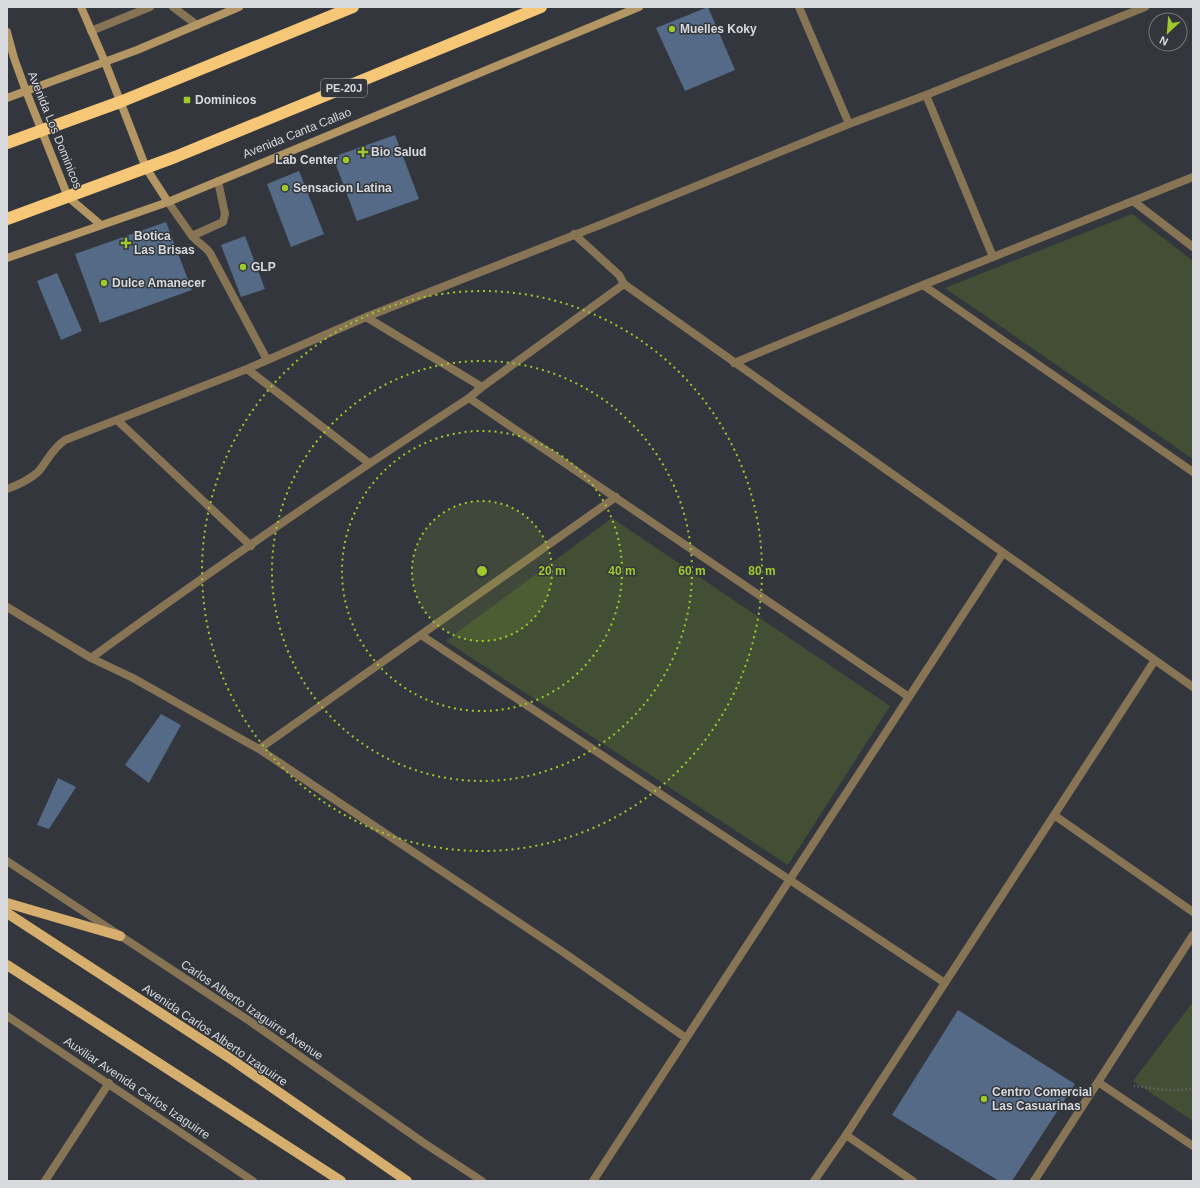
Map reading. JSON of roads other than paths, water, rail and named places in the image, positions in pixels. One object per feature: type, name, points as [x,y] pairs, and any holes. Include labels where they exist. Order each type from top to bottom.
[{"type":"highway","points":[[7,143],[120,102],[353,7]]},
{"type":"highway","name":"Avenida Canta Callao","points":[[7,219],[146,168],[541,7]]},
{"type":"main road","points":[[81,7],[146,168],[168,202]]},
{"type":"main road","points":[[7,98],[104,62],[239,7]]},
{"type":"main road","name":"Avenida Canta Callao","points":[[7,258],[168,202],[639,7]]},
{"type":"main road","name":"Avenida Los Dominicos","points":[[7,32],[14,58],[26,91],[68,197],[101,225]]},
{"type":"main road","points":[[7,903],[120,936]]},
{"type":"main road","name":"Avenida Carlos Alberto Izaguirre","points":[[7,913],[228,1057],[406,1181]]},
{"type":"main road","points":[[7,965],[341,1181]]},
{"type":"main road","points":[[7,973],[24,976]]},
{"type":"street","points":[[91,31],[150,7]]},
{"type":"street","points":[[173,7],[197,25]]},
{"type":"street","points":[[798,7],[849,124]]},
{"type":"street","points":[[7,489],[25,481],[37,472],[56,447],[65,440],[247,369],[366,316],[1146,7]]},
{"type":"street","points":[[926,95],[993,257]]},
{"type":"street","points":[[734,363],[1193,176]]},
{"type":"street","points":[[192,236],[223,222],[225,214],[218,181]]},
{"type":"street","points":[[1133,201],[1193,247]]},
{"type":"street","points":[[168,202],[196,241],[207,248],[267,360]]},
{"type":"street","points":[[574,234],[619,275],[624,284],[1193,688]]},
{"type":"street","points":[[91,658],[369,463],[469,398],[624,284]]},
{"type":"street","points":[[923,285],[1193,472]]},
{"type":"street","points":[[366,316],[482,387]]},
{"type":"street","points":[[247,369],[369,463]]},
{"type":"street","points":[[469,398],[909,697]]},
{"type":"street","points":[[117,420],[251,546]]},
{"type":"street","points":[[260,749],[616,497]]},
{"type":"street","points":[[593,1181],[1003,553]]},
{"type":"street","points":[[7,607],[91,658],[133,678],[260,749],[563,952],[686,1038]]},
{"type":"street","points":[[421,635],[945,982]]},
{"type":"street","points":[[814,1181],[846,1135],[1155,660]]},
{"type":"street","points":[[1054,815],[1193,912]]},
{"type":"street","name":"Carlos Alberto Izaguirre Avenue","points":[[7,861],[251,1022],[424,1143],[482,1181]]},
{"type":"street","points":[[1034,1181],[1193,935]]},
{"type":"street","name":"Auxiliar Avenida Carlos Izaguirre","points":[[7,1016],[253,1181]]},
{"type":"street","points":[[1098,1082],[1193,1146]]},
{"type":"street","points":[[45,1181],[109,1083]]},
{"type":"street","points":[[846,1135],[913,1181]]},
{"type":"place","name":"Muelles Koky","points":[[672,29]]},
{"type":"place","name":"Dominicos","points":[[187,100]]},
{"type":"place","name":"Bio Salud","points":[[363,152]]},
{"type":"place","name":"Lab Center","points":[[346,160]]},
{"type":"place","name":"Sensacion Latina","points":[[285,188]]},
{"type":"place","name":"Botica Las Brisas","points":[[126,243]]},
{"type":"place","name":"GLP","points":[[243,267]]},
{"type":"place","name":"Dulce Amanecer","points":[[104,283]]},
{"type":"place","name":"Centro Comercial Las Casuarinas","points":[[984,1099]]}]
